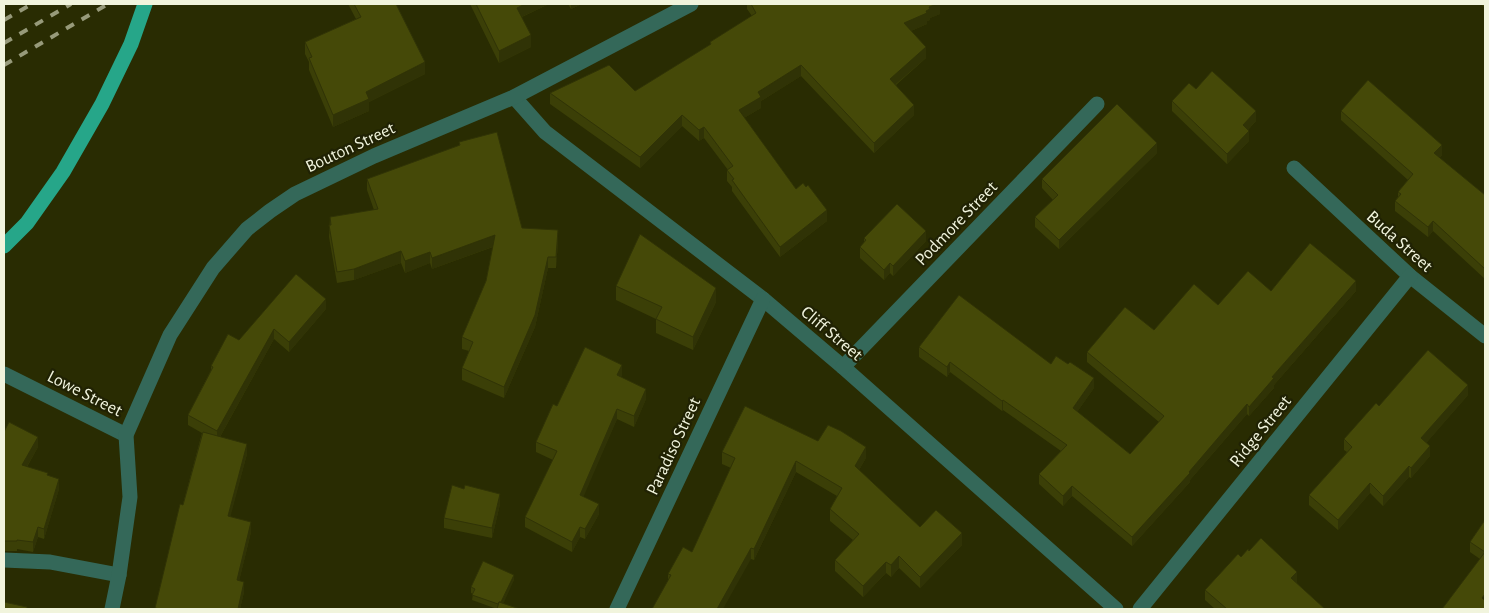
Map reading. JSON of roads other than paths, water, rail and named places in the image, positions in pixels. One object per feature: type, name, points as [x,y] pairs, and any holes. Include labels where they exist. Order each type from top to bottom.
[{"type":"main road","points":[[4,246],[27,224],[64,172],[102,104],[131,44],[145,4]]},
{"type":"street","name":"Bouton Street","points":[[126,435],[170,335],[212,268],[248,229],[270,211],[295,194],[328,177],[514,98],[691,4]]},
{"type":"street","name":"Cliff Street","points":[[514,98],[545,132],[763,300],[843,367],[1116,609]]},
{"type":"street","name":"Podmore Street","points":[[843,367],[1097,104]]},
{"type":"street","name":"Buda Street","points":[[1294,168],[1410,276],[1485,336]]},
{"type":"street","name":"Ridge Street","points":[[1140,609],[1410,276]]},
{"type":"street","name":"Paradiso Street","points":[[616,609],[763,300]]},
{"type":"street","name":"Lowe Street","points":[[4,374],[126,435],[130,497],[119,575],[112,609]]},
{"type":"street","points":[[4,560],[50,562],[119,575]]},
{"type":"railway","points":[[4,20],[32,4]]},
{"type":"railway","points":[[4,43],[71,4]]},
{"type":"railway","points":[[4,65],[108,4]]}]
